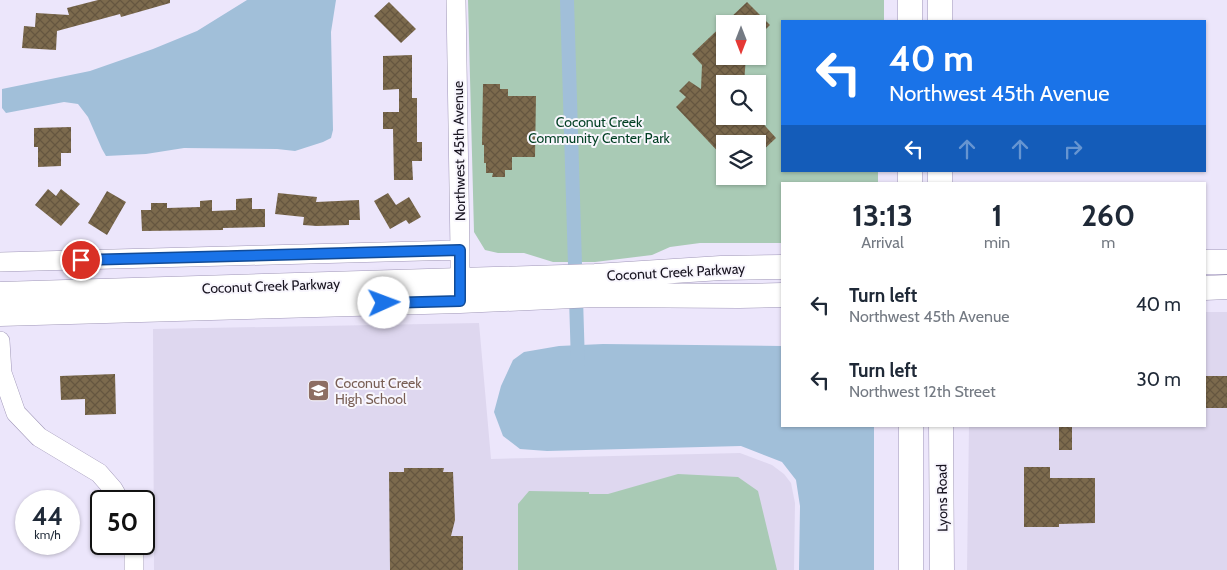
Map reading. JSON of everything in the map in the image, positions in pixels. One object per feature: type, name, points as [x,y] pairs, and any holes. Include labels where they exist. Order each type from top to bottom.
[{"type":"main road","points":[[910,0],[910,20]]},
{"type":"main road","points":[[940,0],[940,20]]},
{"type":"main road","points":[[1206,262],[1227,262]]},
{"type":"main road","name":"Coconut Creek Parkway","points":[[595,286],[721,268],[781,267]]},
{"type":"main road","name":"Coconut Creek Parkway","points":[[0,314],[548,287],[595,286],[730,296],[781,295]]},
{"type":"main road","points":[[1206,288],[1227,287]]},
{"type":"main road","name":"Coconut Creek Parkway","points":[[0,294],[460,290]]},
{"type":"main road","points":[[911,427],[911,570]]},
{"type":"main road","name":"Lyons Road","points":[[941,427],[942,570]]},
{"type":"street","name":"Northwest 45th Avenue","points":[[456,0],[460,290]]},
{"type":"street","points":[[0,262],[460,250]]},
{"type":"street","points":[[0,341],[2,373],[16,413],[40,436],[99,473],[114,490]]},
{"type":"street","points":[[134,555],[134,570]]},
{"type":"shaded area","points":[[1206,312],[1227,312],[1227,570],[967,570],[969,427],[1206,427]]},
{"type":"shaded area","name":"Coconut Creek High School","points":[[479,323],[491,459],[740,453],[772,465],[784,474],[791,483],[795,503],[794,570],[154,570],[153,329]]},
{"type":"green space","name":"Coconut Creek Community Center Park","points":[[468,0],[884,0],[884,20],[781,20],[781,172],[878,172],[878,182],[781,182],[781,243],[700,243],[670,247],[652,255],[595,262],[553,262],[524,253],[498,253],[485,250],[474,232]]},
{"type":"green space","points":[[678,474],[738,477],[758,491],[777,570],[518,570],[518,504],[529,491],[608,494]]},
{"type":"water","points":[[247,0],[336,0],[331,32],[333,130],[331,138],[295,151],[277,149],[184,148],[146,154],[106,156],[88,117],[78,104],[64,102],[6,113],[2,108],[2,89],[90,71],[153,49],[197,31]]},
{"type":"water","points":[[603,344],[781,346],[781,427],[874,427],[874,570],[799,570],[800,506],[796,480],[782,462],[741,446],[547,451],[520,449],[503,436],[494,412],[501,386],[513,360],[524,352],[559,346]]},
{"type":"building","points":[[98,0],[170,0],[170,3],[121,17],[120,14],[57,31],[56,50],[22,48],[24,26],[35,27],[36,13],[69,15],[67,8]]},
{"type":"building","points":[[389,2],[416,29],[401,43],[374,16]]},
{"type":"building","points":[[747,2],[760,15],[733,15]]},
{"type":"building","points":[[766,21],[770,25],[766,29]]},
{"type":"building","points":[[716,31],[716,65],[745,65],[745,75],[716,75],[716,125],[764,125],[776,138],[766,147],[766,135],[716,135],[716,149],[676,107],[686,97],[679,91],[689,81],[701,89],[702,65],[692,54]]},
{"type":"building","points":[[412,55],[412,98],[417,98],[417,142],[422,142],[422,161],[412,161],[413,180],[394,180],[393,129],[383,129],[383,112],[399,112],[399,89],[383,90],[383,56]]},
{"type":"building","points":[[483,84],[500,84],[500,89],[508,89],[508,96],[536,96],[535,157],[512,157],[512,170],[505,170],[505,177],[492,177],[493,173],[486,173],[484,145],[482,145]]},
{"type":"building","points":[[71,127],[71,153],[61,153],[61,166],[38,167],[38,147],[34,147],[34,128]]},
{"type":"building","points":[[48,189],[56,196],[61,189],[80,204],[61,226],[35,205]]},
{"type":"building","points":[[107,191],[126,202],[107,235],[88,223]]},
{"type":"building","points":[[278,193],[317,197],[316,202],[359,200],[360,220],[349,220],[349,225],[303,225],[304,217],[275,214]]},
{"type":"building","points":[[388,193],[396,205],[409,197],[421,217],[409,224],[406,220],[390,229],[374,201]]},
{"type":"building","points":[[252,198],[252,209],[265,209],[265,227],[223,228],[223,230],[142,231],[141,210],[151,210],[151,203],[167,203],[167,208],[200,207],[200,201],[212,200],[212,211],[236,210],[236,199]]},
{"type":"building","points":[[115,374],[116,414],[85,415],[85,399],[61,400],[60,376]]},
{"type":"building","points":[[1206,376],[1227,376],[1227,408],[1206,408]]},
{"type":"building","points":[[1059,427],[1072,427],[1072,450],[1059,450]]},
{"type":"building","points":[[1024,467],[1050,467],[1050,478],[1095,478],[1095,523],[1059,524],[1059,527],[1024,527]]},
{"type":"building","points":[[404,468],[444,468],[443,472],[453,472],[455,520],[451,536],[463,536],[463,570],[390,570],[389,472],[404,472]]},
{"type":"waterway","points":[[567,0],[578,364]]},
{"type":"place","name":"Coconut Creek High School","points":[[319,391]]},
{"type":"route","points":[[81,260],[460,250],[460,301],[384,303]]}]
